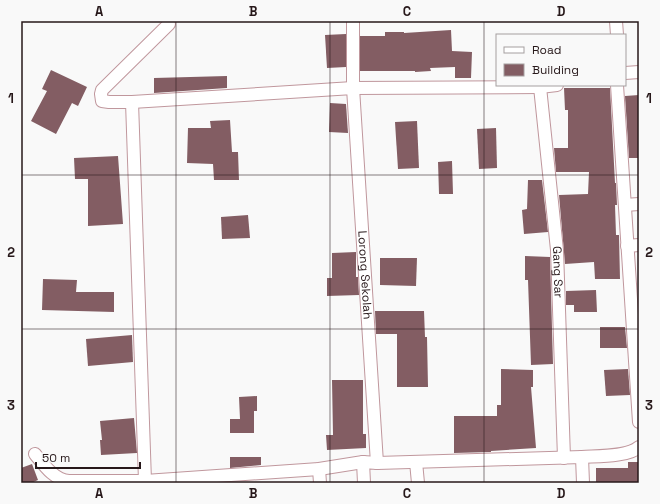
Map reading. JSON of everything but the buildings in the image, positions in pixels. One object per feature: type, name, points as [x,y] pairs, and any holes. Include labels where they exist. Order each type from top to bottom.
[{"type":"street","name":"Lorong Sekolah","points":[[353,21],[353,88],[377,463]]},
{"type":"street","points":[[616,21],[617,34]]},
{"type":"street","points":[[169,24],[102,90],[100,98],[104,102],[132,102],[353,88],[548,86]]},
{"type":"street","points":[[626,73],[639,72]]},
{"type":"street","points":[[617,86],[624,205],[633,245],[639,422]]},
{"type":"street","name":"Gang Sar","points":[[540,87],[557,250],[564,458]]},
{"type":"street","points":[[132,102],[145,481]]},
{"type":"street","points":[[624,205],[639,204]]},
{"type":"street","points":[[35,454],[52,474],[62,481],[145,481],[242,479],[363,462],[377,463],[582,457],[622,454],[633,451],[639,447]]},
{"type":"street","points":[[582,457],[583,483]]},
{"type":"street","points":[[363,462],[364,483]]},
{"type":"street","points":[[416,462],[418,483]]},
{"type":"street","points":[[319,469],[320,483]]}]
